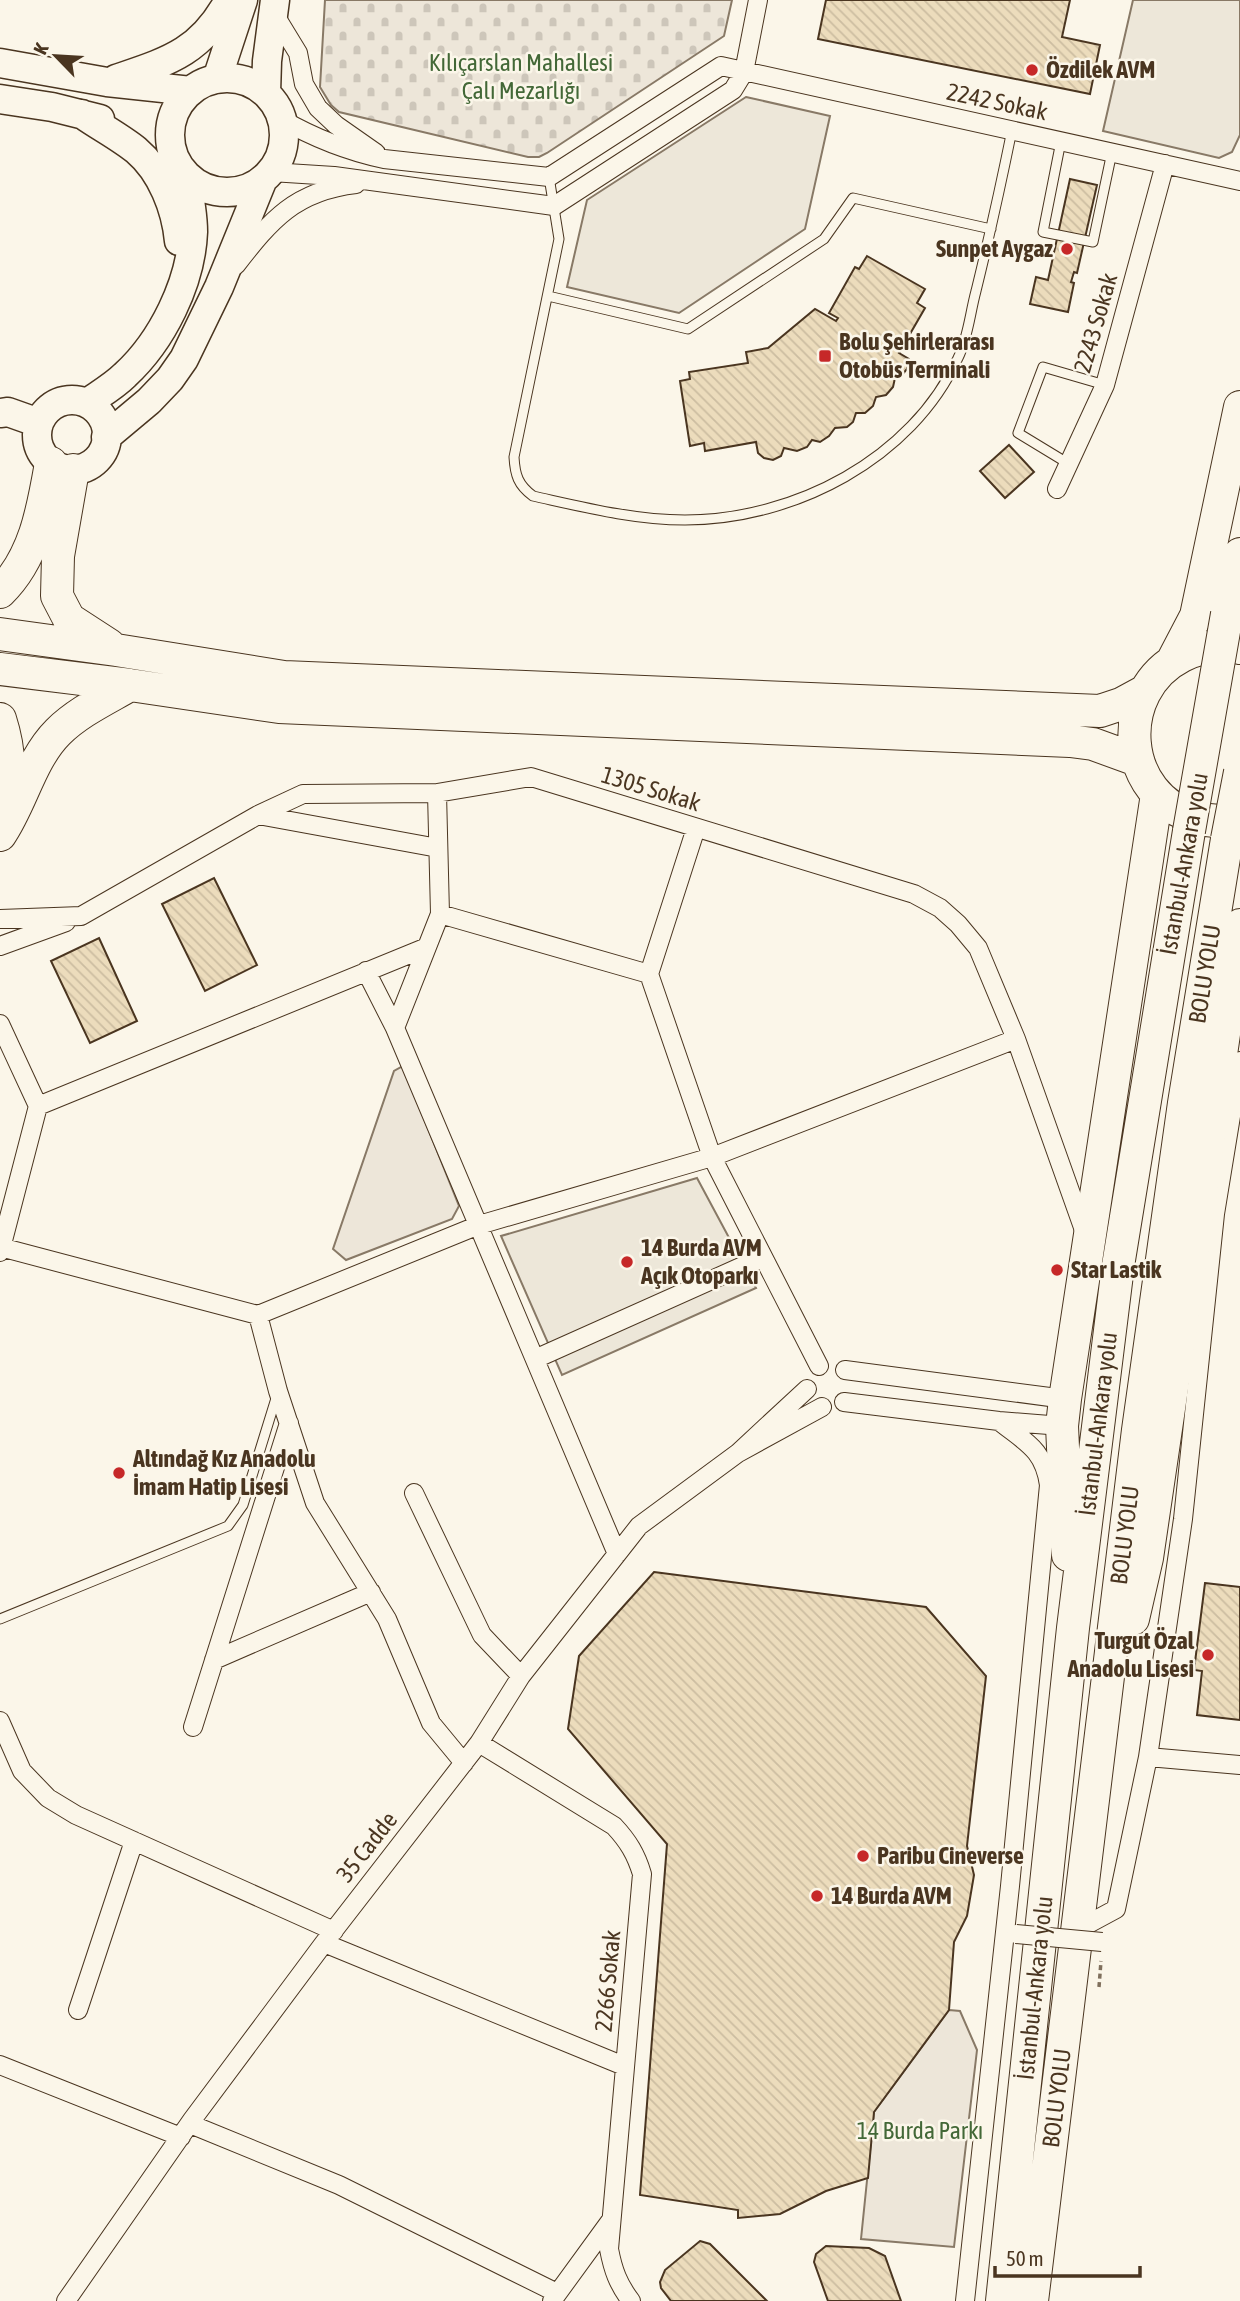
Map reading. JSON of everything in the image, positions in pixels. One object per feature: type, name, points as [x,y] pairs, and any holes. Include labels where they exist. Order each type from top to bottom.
[{"type":"highway","points":[[1173,660],[1196,617],[1240,407]]},
{"type":"highway","points":[[0,592],[32,545],[43,506],[62,467]]},
{"type":"highway","points":[[62,467],[57,596],[69,619],[116,650]]},
{"type":"highway","name":"İstanbul-Ankara yolu","points":[[1002,2301],[1073,1628],[1118,1266],[1189,831],[1240,554]]},
{"type":"highway","points":[[0,634],[284,677],[1100,711],[1121,704],[1145,691]]},
{"type":"highway","points":[[1234,829],[1220,822],[1196,818],[1175,809],[1157,794],[1137,761],[1133,729],[1145,691],[1157,674],[1173,660],[1193,650],[1214,646],[1240,648]]},
{"type":"highway","points":[[0,669],[279,707],[1070,741],[1093,744],[1137,761]]},
{"type":"highway","points":[[0,835],[11,819],[39,759],[58,732],[92,707],[130,685]]},
{"type":"highway","points":[[0,719],[8,758],[7,777],[0,800]]},
{"type":"highway","name":"BOLU YOLU","points":[[1032,2301],[1089,1936],[1097,1774],[1138,1430],[1184,1103],[1234,829],[1240,772]]},
{"type":"highway","points":[[1073,1628],[1065,1517],[1064,1412],[1157,794]]},
{"type":"highway","points":[[1097,1774],[1147,1558],[1240,925]]},
{"type":"main road","points":[[107,82],[160,63],[190,48],[204,37],[229,0]]},
{"type":"main road","points":[[217,79],[243,0]]},
{"type":"main road","points":[[266,93],[274,6]]},
{"type":"main road","points":[[0,63],[107,82],[191,91]]},
{"type":"main road","points":[[87,403],[120,380],[142,357],[172,309],[185,275],[193,219],[179,163],[169,136],[172,117],[181,100],[195,87],[217,79],[232,78],[250,83],[266,93],[278,109],[283,127],[282,146],[193,342],[170,379],[149,401],[106,437]]},
{"type":"main road","points":[[0,99],[52,107],[110,121],[179,163],[195,183],[211,190],[230,192],[247,188],[267,175]]},
{"type":"main road","points":[[82,114],[136,150],[154,172],[177,218],[185,275]]},
{"type":"main road","points":[[75,400],[87,403],[103,419],[106,437],[102,453],[84,468],[62,467],[43,455],[38,445],[39,423],[53,405],[75,400]]},
{"type":"main road","points":[[0,412],[8,412],[39,423]]},
{"type":"street","points":[[267,175],[334,176],[554,206],[733,90],[744,72],[758,0]]},
{"type":"street","points":[[274,6],[298,53],[304,84],[318,108],[336,125],[384,159]]},
{"type":"street","name":"2242 Sokak","points":[[549,177],[722,66],[1240,181]]},
{"type":"street","points":[[281,120],[327,143],[384,159],[549,177]]},
{"type":"street","name":"2243 Sokak","points":[[1057,489],[1105,385],[1165,164]]},
{"type":"street","points":[[219,287],[263,231],[291,205],[311,194],[337,186],[378,182]]},
{"type":"street","name":"1305 Sokak","points":[[0,919],[81,916],[258,815],[303,794],[438,793],[530,777],[914,894],[940,908],[978,947],[1016,1039],[1088,1243]]},
{"type":"street","points":[[396,1028],[440,914],[438,793]]},
{"type":"street","points":[[258,815],[438,848]]},
{"type":"street","points":[[696,828],[649,974],[712,1157],[819,1366]]},
{"type":"street","points":[[440,914],[649,974]]},
{"type":"street","points":[[0,946],[81,916]]},
{"type":"street","points":[[38,1106],[427,947]]},
{"type":"street","points":[[366,971],[396,1028],[617,1553]]},
{"type":"street","points":[[0,1024],[38,1106],[0,1249],[258,1315],[479,1225],[712,1157],[1016,1039]]},
{"type":"street","points":[[1016,1934],[1089,1936],[1116,1909],[1149,1757],[1183,1519],[1215,1213],[1240,1061]]},
{"type":"street","points":[[535,1359],[763,1256]]},
{"type":"street","points":[[258,1315],[278,1391],[315,1503],[387,1619],[431,1723],[464,1763]]},
{"type":"street","points":[[845,1370],[851,1383],[849,1396],[844,1402],[834,1408],[822,1407],[812,1401],[807,1389],[809,1376],[819,1366],[832,1364],[845,1370],[1064,1412]]},
{"type":"street","points":[[738,1453],[807,1389]]},
{"type":"street","points":[[844,1402],[999,1421],[1064,1412]]},
{"type":"street","points":[[738,1453],[822,1407]]},
{"type":"street","points":[[965,2301],[1009,1900],[1049,1485],[1046,1466],[1036,1451],[999,1421]]},
{"type":"street","points":[[193,1727],[289,1423]]},
{"type":"street","name":"35 Cadde","points":[[65,2301],[185,2130],[479,1743],[521,1676],[617,1553],[639,1526],[738,1453]]},
{"type":"street","points":[[414,1493],[482,1635],[521,1676]]},
{"type":"street","points":[[214,1660],[370,1592]]},
{"type":"street","points":[[0,1721],[22,1771],[48,1798],[76,1815],[329,1937],[624,2066]]},
{"type":"street","name":"2266 Sokak","points":[[479,1743],[601,1816],[627,1840],[637,1857],[642,1874],[610,2249],[612,2268],[619,2286],[631,2301]]},
{"type":"street","points":[[1149,1757],[1240,1765]]},
{"type":"street","points":[[78,2010],[134,1841]]},
{"type":"street","points":[[0,2065],[339,2185],[554,2297],[611,2220]]},
{"type":"lane","points":[[549,177],[559,239],[514,457],[514,474],[523,488],[533,496],[618,514],[684,520],[738,517],[784,505],[832,483],[885,452],[915,425],[943,389],[960,355],[1012,130]]},
{"type":"lane","points":[[1061,141],[1043,232],[1093,242],[1112,152]]},
{"type":"lane","points":[[548,296],[688,329],[824,239],[853,198],[991,229]]},
{"type":"lane","points":[[1069,464],[1018,433],[1043,368],[1105,385]]},
{"type":"lane","points":[[0,1619],[228,1526],[243,1505],[278,1391]]},
{"type":"path","points":[[1089,1936],[1099,1987]]},
{"type":"green space","name":"Kılıçarslan Mahallesi Çalı Mezarlığı","points":[[325,0],[732,0],[724,36],[547,153],[539,157],[528,157],[339,112],[331,105],[320,87]]},
{"type":"green space","points":[[403,1066],[459,1206],[452,1219],[346,1260],[333,1249],[394,1071]]},
{"type":"green space","name":"14 Burda Parkı","points":[[949,2010],[960,2011],[977,2050],[954,2247],[861,2239],[874,2112]]},
{"type":"shaded area","points":[[1133,0],[1240,0],[1240,135],[1232,152],[1219,158],[1103,131]]},
{"type":"shaded area","points":[[746,97],[830,116],[805,229],[679,313],[567,287],[587,200]]},
{"type":"shaded area","name":"14 Burda AVM Açık Otoparkı","points":[[697,1178],[756,1288],[562,1375],[501,1236]]},
{"type":"building","name":"Özdilek AVM","points":[[826,0],[1070,0],[1062,37],[1100,45],[1090,94],[818,39]]},
{"type":"building","points":[[1070,179],[1097,185],[1077,273],[1074,272],[1071,282],[1074,283],[1068,312],[1030,304],[1036,277],[1048,280]]},
{"type":"building","name":"Bolu Şehirlerarası Otobüs Terminali","points":[[867,256],[925,289],[917,303],[925,308],[899,353],[909,359],[907,369],[895,378],[893,387],[886,395],[876,397],[873,406],[865,413],[856,413],[853,422],[847,427],[835,428],[820,442],[812,440],[807,447],[797,451],[784,448],[781,456],[773,460],[758,453],[756,442],[705,451],[704,443],[690,446],[680,381],[690,379],[689,372],[748,363],[746,352],[768,348],[815,309],[836,321],[838,318],[829,313],[855,267],[859,269]]},
{"type":"building","points":[[1009,445],[1034,472],[1005,498],[980,471]]},
{"type":"building","points":[[214,878],[257,965],[205,991],[162,904]]},
{"type":"building","points":[[99,938],[137,1021],[90,1043],[51,961]]},
{"type":"building","name":"14 Burda AVM","points":[[654,1572],[926,1607],[986,1676],[967,1846],[974,1875],[967,1916],[954,1942],[949,2010],[874,2112],[868,2178],[826,2191],[780,2214],[738,2218],[738,2210],[640,2195],[667,1844],[568,1729],[579,1656]]},
{"type":"building","points":[[1205,1583],[1240,1587],[1240,1720],[1197,1715],[1202,1671],[1194,1670]]},
{"type":"building","points":[[700,2241],[710,2244],[767,2301],[671,2301],[661,2288],[660,2282],[665,2270]]},
{"type":"building","points":[[826,2246],[869,2248],[885,2256],[901,2301],[828,2301],[814,2262],[816,2254]]},
{"type":"place","name":"Özdilek AVM","points":[[1032,70]]},
{"type":"place","name":"Sunpet Aygaz","points":[[1067,249]]},
{"type":"place","name":"Bolu Şehirlerarası Otobüs Terminali","points":[[825,356]]},
{"type":"place","name":"14 Burda AVM Açık Otoparkı","points":[[627,1262]]},
{"type":"place","name":"Star Lastik","points":[[1057,1270]]},
{"type":"place","name":"Altındağ Kız Anadolu İmam Hatip Lisesi","points":[[119,1473]]},
{"type":"place","name":"Turgut Özal Anadolu Lisesi","points":[[1208,1655]]},
{"type":"place","name":"Paribu Cineverse","points":[[863,1856]]},
{"type":"place","name":"14 Burda AVM","points":[[817,1896]]}]
